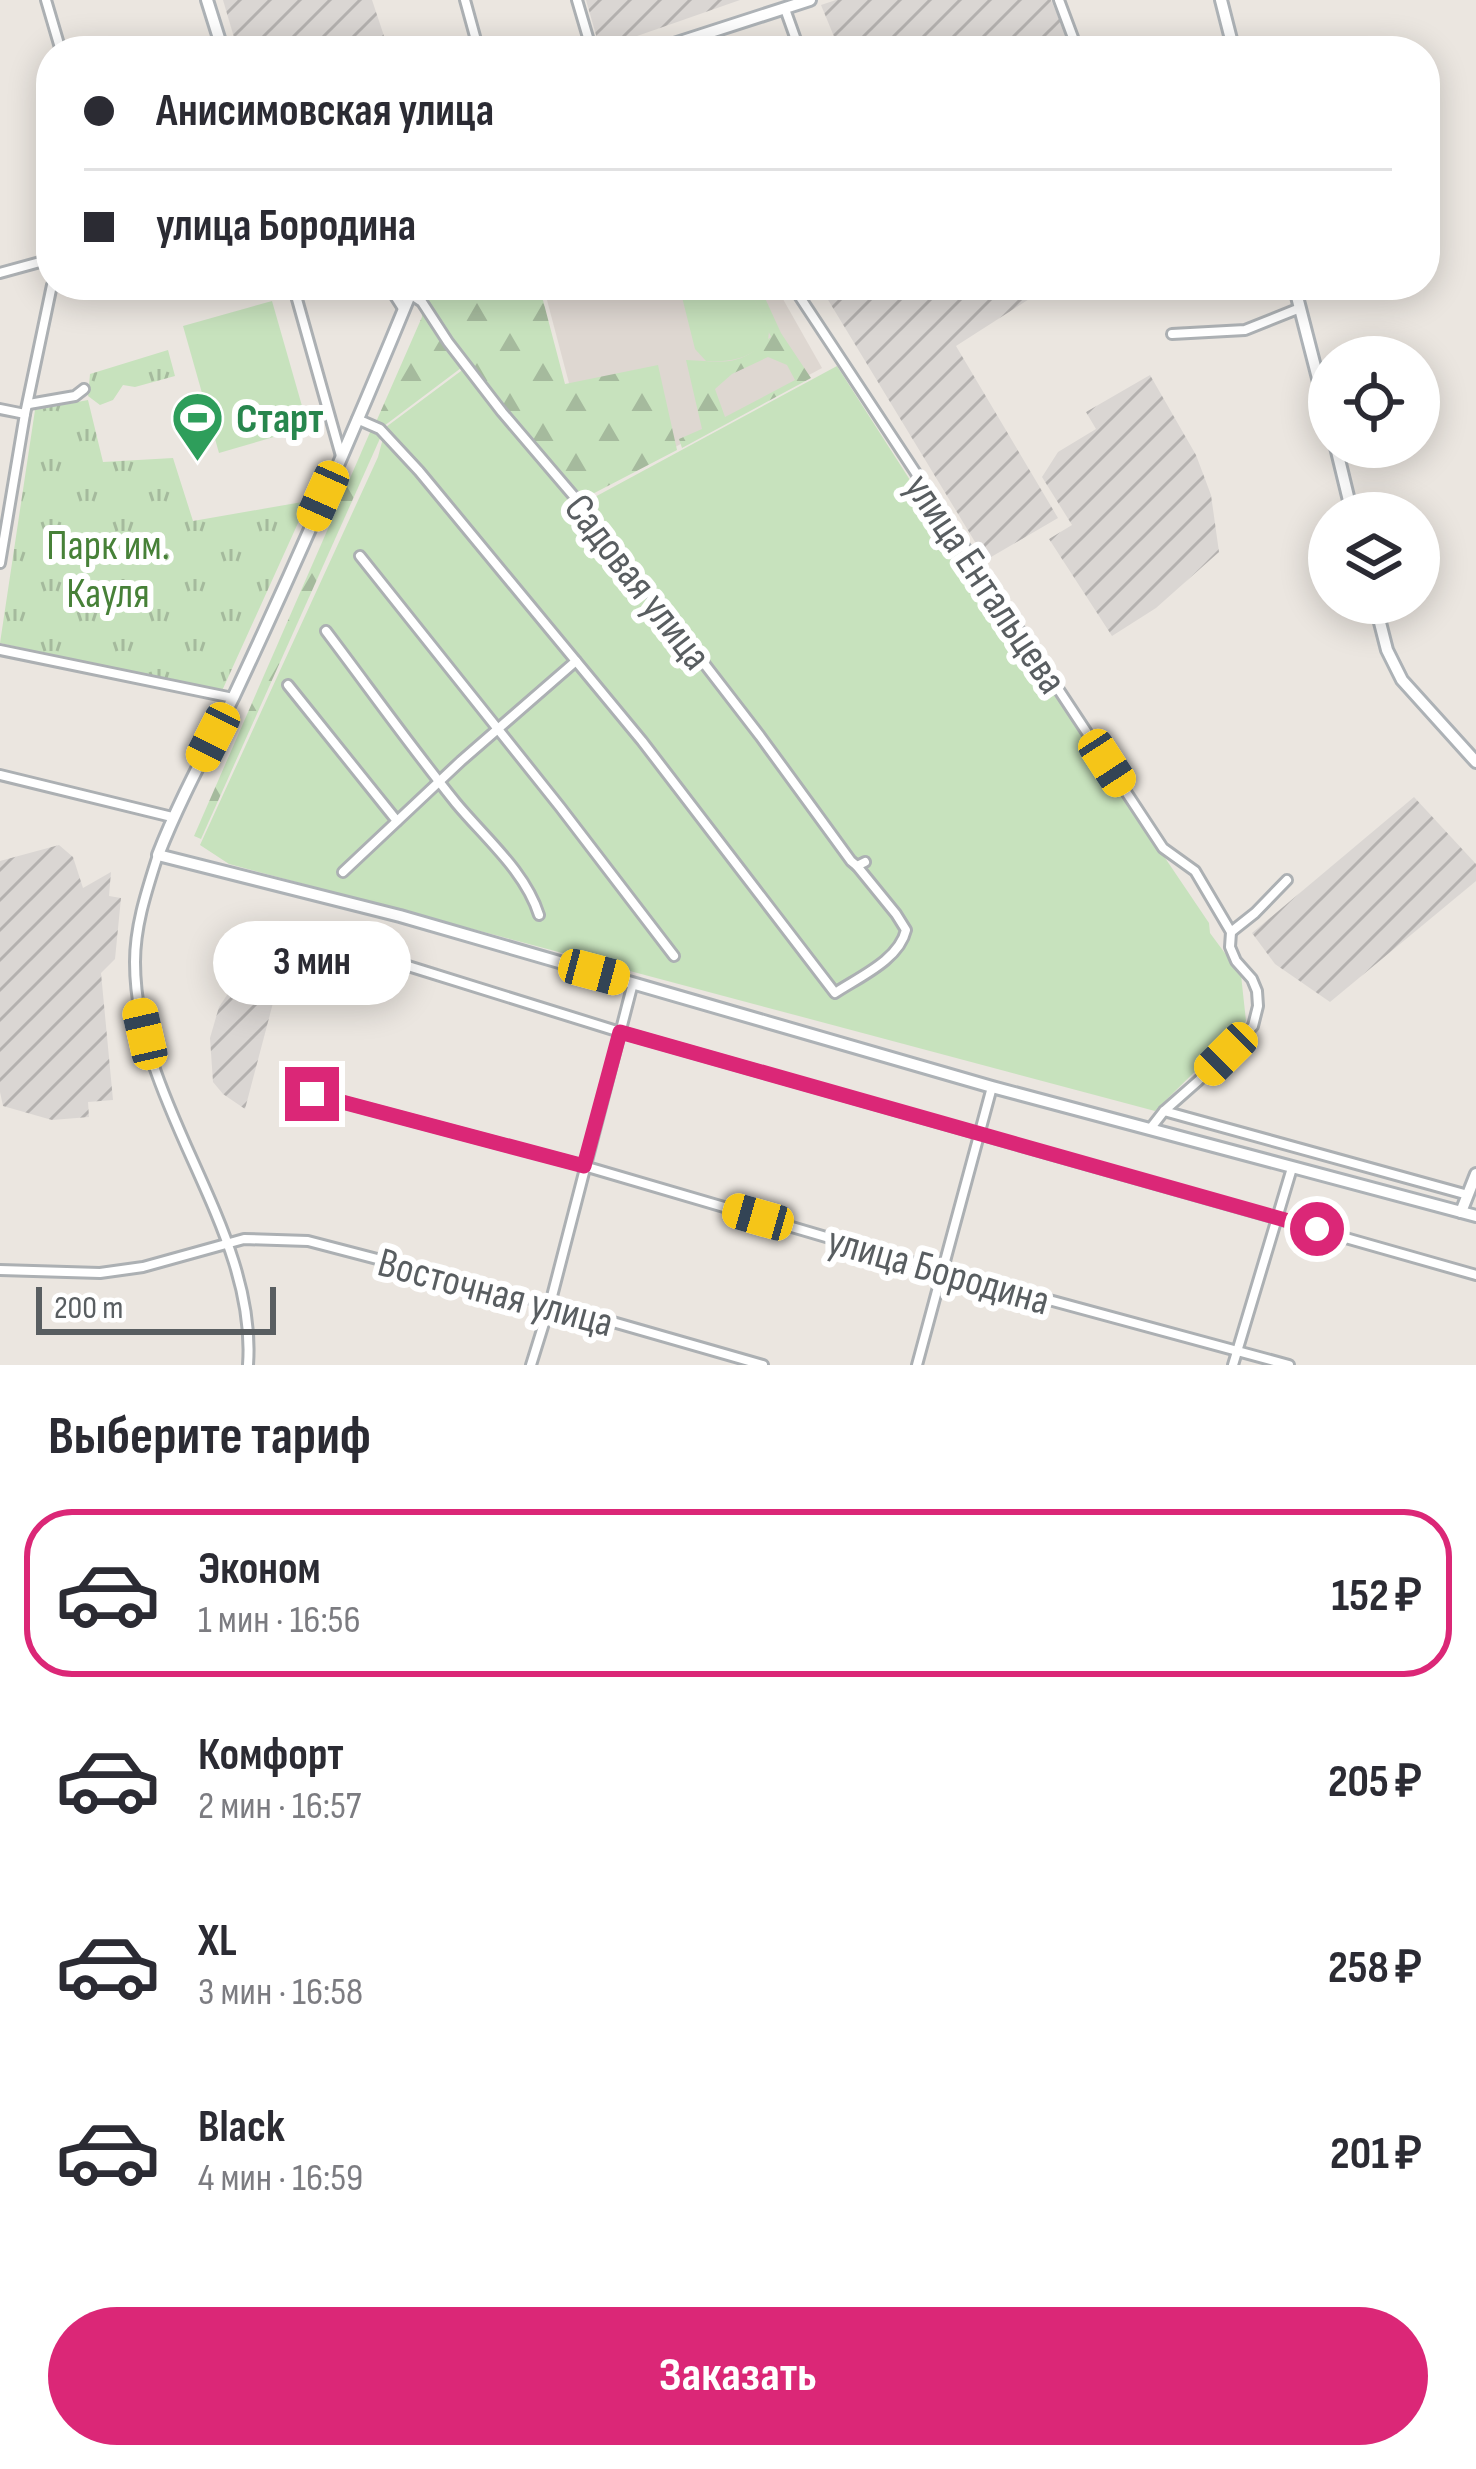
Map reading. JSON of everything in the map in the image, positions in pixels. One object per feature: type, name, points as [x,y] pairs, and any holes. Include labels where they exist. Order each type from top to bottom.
[{"type":"street","points":[[46,0],[57,36]]},
{"type":"street","points":[[207,0],[218,36]]},
{"type":"street","points":[[465,0],[475,36]]},
{"type":"street","points":[[577,0],[588,36]]},
{"type":"street","points":[[711,36],[810,0]]},
{"type":"street","points":[[1059,0],[1072,36]]},
{"type":"street","points":[[1221,0],[1230,36]]},
{"type":"street","points":[[785,9],[795,36]]},
{"type":"street","points":[[0,273],[36,263]]},
{"type":"street","points":[[0,563],[49,300]]},
{"type":"street","points":[[297,300],[341,456]]},
{"type":"street","points":[[398,300],[404,310]]},
{"type":"street","points":[[248,1365],[243,1297],[227,1242],[161,1091],[138,1001],[139,918],[172,817],[233,698],[408,300]]},
{"type":"street","name":"Садовая улица","points":[[420,300],[502,412],[589,514],[861,864],[906,930],[902,943],[835,993],[577,661]]},
{"type":"street","name":"улица Ентальцева","points":[[802,300],[1163,848],[1195,872],[1231,932],[1236,961],[1252,979],[1257,991],[1253,1026],[1164,1111]]},
{"type":"street","points":[[1298,300],[1308,339]]},
{"type":"street","points":[[1172,334],[1245,330],[1300,308]]},
{"type":"street","points":[[0,409],[26,409],[75,396],[84,389]]},
{"type":"street","points":[[343,872],[496,729],[577,661],[419,471],[380,429],[357,419]]},
{"type":"street","points":[[360,556],[674,956]]},
{"type":"street","points":[[1380,624],[1402,680],[1476,762]]},
{"type":"street","points":[[326,631],[459,806],[488,836],[534,900],[539,915]]},
{"type":"street","points":[[0,650],[233,698]]},
{"type":"street","points":[[289,685],[397,821]]},
{"type":"street","points":[[0,775],[172,817]]},
{"type":"street","points":[[158,855],[400,916],[992,1087],[1476,1216]]},
{"type":"street","points":[[1231,932],[1287,880]]},
{"type":"street","points":[[392,961],[620,1032],[1476,1275]]},
{"type":"street","points":[[531,1365],[633,983]]},
{"type":"street","points":[[917,1365],[992,1087]]},
{"type":"street","name":"улица Бородина","points":[[312,1094],[1289,1365]]},
{"type":"street","points":[[1150,1129],[1164,1111],[1468,1195]]},
{"type":"street","points":[[1233,1365],[1292,1166]]},
{"type":"street","points":[[1460,1212],[1476,1174]]},
{"type":"street","name":"Восточная улица","points":[[0,1270],[100,1273],[143,1268],[227,1242],[308,1241],[763,1365]]},
{"type":"shaded area","points":[[223,0],[372,0],[384,36],[234,36]]},
{"type":"shaded area","points":[[586,0],[740,0],[637,36],[596,36]]},
{"type":"shaded area","points":[[836,0],[1051,0],[1067,36],[834,36],[821,5]]},
{"type":"shaded area","points":[[547,300],[783,300],[822,368],[597,489]]},
{"type":"shaded area","points":[[828,300],[1028,300],[956,346],[1058,518],[986,560]]},
{"type":"shaded area","points":[[1150,375],[1196,455],[1211,495],[1219,552],[1156,608],[1112,636],[1049,539],[1072,525],[1042,477],[1058,452],[1096,429],[1086,412]]},
{"type":"shaded area","points":[[1414,797],[1476,864],[1476,881],[1330,1002],[1275,964],[1252,933]]},
{"type":"shaded area","points":[[59,845],[73,857],[83,888],[111,872],[109,896],[121,898],[115,959],[101,973],[113,1100],[88,1102],[89,1117],[52,1120],[3,1106],[0,1092],[0,861]]},
{"type":"shaded area","points":[[244,970],[278,984],[245,1109],[213,1082],[210,1038],[219,1007]]},
{"type":"green space","points":[[421,300],[543,300],[565,384],[658,365],[677,450],[579,501],[469,362],[384,426],[376,422],[422,317]]},
{"type":"green space","points":[[683,300],[755,300],[769,331],[768,341],[753,352],[724,361],[706,361],[695,349]]},
{"type":"green space","points":[[755,300],[766,300],[811,378],[682,448],[679,439],[702,429],[686,360],[732,360],[750,354],[771,337]],"holes":[[[768,357],[787,365],[795,380],[725,417],[715,389],[732,374]]]},
{"type":"green space","points":[[272,301],[308,427],[219,453],[183,326]]},
{"type":"green space","points":[[168,350],[175,376],[135,387],[123,385],[113,400],[100,405],[88,396],[90,374]]},
{"type":"green space","points":[[469,365],[580,505],[837,366],[1209,923],[1210,933],[1241,975],[1246,1021],[1155,1111],[229,864],[200,845],[378,457],[386,427]]},
{"type":"green space","name":"Парк им. Кауля","points":[[88,400],[103,462],[173,458],[193,521],[308,501],[221,693],[0,643],[35,410]]},
{"type":"green space","points":[[371,430],[382,434],[201,839],[194,836]]},
{"type":"place","name":"Старт","points":[[197,463]]},
{"type":"route","points":[[312,1094],[584,1166],[620,1032],[1317,1229]]}]
